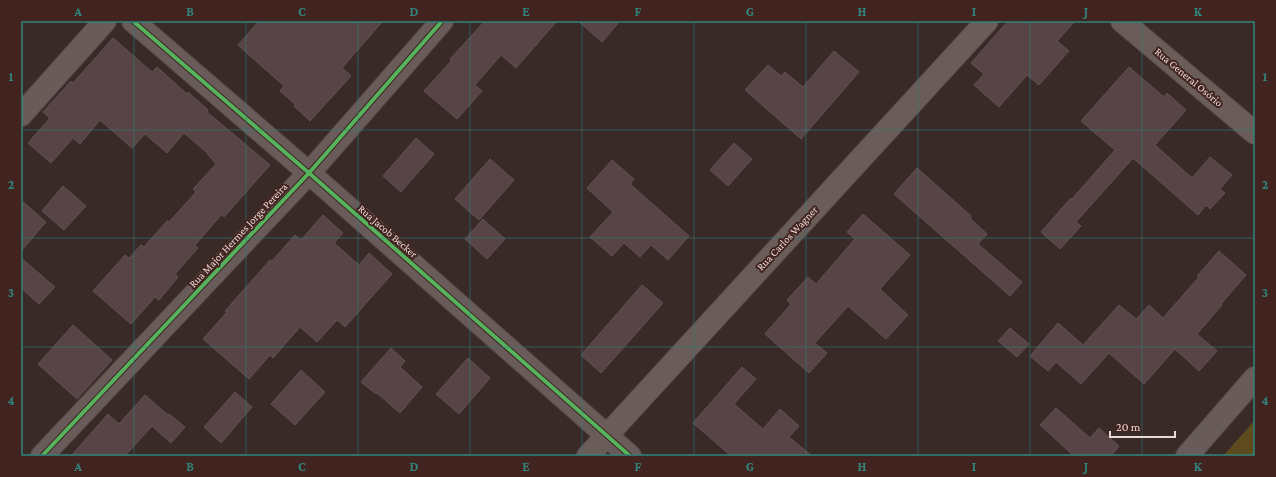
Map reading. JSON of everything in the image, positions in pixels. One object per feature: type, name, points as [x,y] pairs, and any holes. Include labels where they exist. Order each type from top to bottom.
[{"type":"main road","name":"Rua Carlos Wagner","points":[[588,456],[987,21]]},
{"type":"main road","name":"Rua General Osório","points":[[1122,21],[1255,133]]},
{"type":"street","points":[[21,115],[105,21]]},
{"type":"street","name":"Rua Jacob Becker","points":[[133,21],[309,173],[630,456]]},
{"type":"street","name":"Rua Major Hermes Jorge Pereira","points":[[42,456],[309,173],[442,21]]},
{"type":"street","points":[[1187,456],[1255,378]]},
{"type":"shaded area","points":[[1255,420],[1255,456],[1223,456]]},
{"type":"building","points":[[259,21],[383,21],[342,68],[351,76],[310,121],[294,106],[295,104],[280,91],[284,86],[238,45]]},
{"type":"building","points":[[485,21],[557,21],[516,68],[501,55],[475,85],[482,91],[457,119],[424,91],[452,60],[450,59]]},
{"type":"building","points":[[578,21],[620,21],[602,42]]},
{"type":"building","points":[[1008,21],[1075,21],[1057,41],[1069,51],[1039,85],[1027,75],[999,107],[974,85],[984,74],[971,63]]},
{"type":"building","points":[[113,38],[152,72],[157,67],[187,94],[188,92],[208,110],[207,112],[270,165],[224,217],[222,214],[195,245],[198,248],[175,274],[178,277],[159,300],[155,297],[131,324],[93,291],[125,255],[129,258],[141,245],[144,247],[167,221],[169,222],[196,192],[193,189],[216,164],[205,151],[184,133],[167,153],[145,134],[132,148],[100,120],[80,144],[73,138],[51,163],[28,143],[50,118],[43,112],[71,81],[73,83]]},
{"type":"building","points":[[834,51],[859,72],[801,139],[745,90],[768,65],[781,76],[785,72],[803,87]]},
{"type":"building","points":[[1129,67],[1164,97],[1167,93],[1186,110],[1155,145],[1192,178],[1210,157],[1232,175],[1220,189],[1225,193],[1210,209],[1206,205],[1198,215],[1133,158],[1076,222],[1081,226],[1060,249],[1041,232],[1115,150],[1081,121]]},
{"type":"building","points":[[416,138],[434,154],[401,192],[383,176]]},
{"type":"building","points":[[734,143],[752,159],[728,186],[710,170]]},
{"type":"building","points":[[490,159],[514,180],[479,220],[455,199]]},
{"type":"building","points":[[612,160],[634,179],[630,184],[689,236],[668,260],[651,245],[640,257],[624,243],[612,256],[590,237],[613,212],[587,188]]},
{"type":"building","points":[[917,168],[971,216],[970,218],[987,234],[978,244],[1022,282],[1010,296],[894,194]]},
{"type":"building","points":[[63,186],[86,206],[64,230],[42,211]]},
{"type":"building","points":[[21,200],[46,222],[21,251]]},
{"type":"building","points":[[863,214],[910,255],[880,289],[908,315],[886,339],[848,306],[815,343],[827,353],[809,373],[765,334],[791,304],[787,300],[808,277],[816,284],[855,239],[847,232]]},
{"type":"building","points":[[323,215],[343,233],[334,243],[359,265],[369,253],[392,274],[345,327],[337,320],[317,342],[300,327],[273,358],[270,355],[249,379],[203,339],[227,312],[225,311],[270,260],[272,261],[295,235],[301,240]]},
{"type":"building","points":[[483,219],[505,239],[487,259],[465,239]]},
{"type":"building","points":[[1219,251],[1246,275],[1197,334],[1217,351],[1199,371],[1175,349],[1144,384],[1109,353],[1081,384],[1056,362],[1048,371],[1030,356],[1058,323],[1083,345],[1119,305],[1136,319],[1149,305],[1163,318],[1199,277],[1197,276]]},
{"type":"building","points":[[21,258],[55,287],[39,304],[21,288]]},
{"type":"building","points":[[642,285],[663,303],[601,373],[581,355]]},
{"type":"building","points":[[73,325],[112,360],[77,399],[38,364]]},
{"type":"building","points":[[1010,328],[1029,344],[1017,357],[998,341]]},
{"type":"building","points":[[391,348],[405,361],[400,367],[422,387],[400,413],[377,393],[376,394],[361,382]]},
{"type":"building","points":[[468,358],[490,378],[459,414],[436,394]]},
{"type":"building","points":[[742,367],[756,379],[734,404],[763,429],[780,409],[799,426],[789,437],[812,456],[731,456],[693,423]]},
{"type":"building","points":[[301,370],[325,392],[295,425],[271,404]]},
{"type":"building","points":[[235,392],[252,407],[221,443],[204,427]]},
{"type":"building","points":[[145,395],[168,415],[169,414],[185,427],[171,443],[152,426],[125,456],[71,456],[108,414],[119,424]]},
{"type":"building","points":[[1056,408],[1090,438],[1099,428],[1119,446],[1111,456],[1074,456],[1040,425]]},
{"type":"cycle path","points":[[133,21],[309,173],[630,456]]},
{"type":"cycle path","points":[[42,456],[309,173],[442,21]]}]
